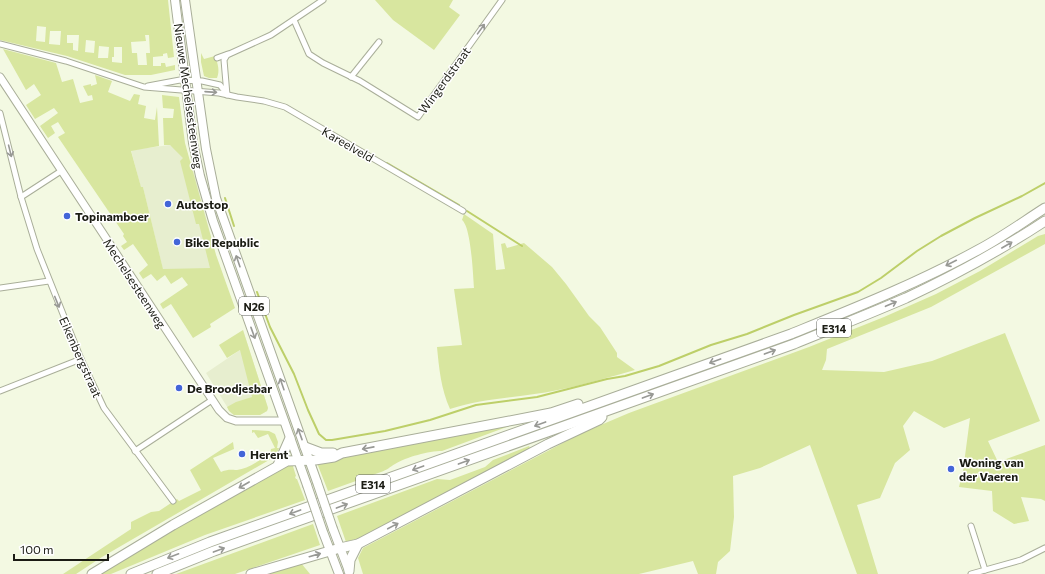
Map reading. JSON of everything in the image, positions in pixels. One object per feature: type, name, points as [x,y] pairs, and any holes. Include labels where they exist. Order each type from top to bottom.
[{"type":"highway","name":"E314","points":[[131,574],[210,542],[791,334],[865,305],[979,250],[1045,208]]},
{"type":"highway","name":"E314","points":[[157,574],[214,551],[794,344],[894,303],[983,259],[1045,221]]},
{"type":"highway","points":[[305,447],[321,453],[342,453],[551,413],[603,396],[616,397]]},
{"type":"highway","points":[[251,574],[330,550],[358,544],[548,444],[599,420],[611,409]]},
{"type":"highway","points":[[278,465],[290,438]]},
{"type":"highway","points":[[92,574],[173,525],[278,465],[287,461],[309,461],[334,457],[342,453]]},
{"type":"highway","points":[[349,572],[350,560],[358,544]]},
{"type":"main road","name":"Nieuwe Mechelsesteenweg","points":[[175,0],[193,143],[200,176],[213,221],[330,550]]},
{"type":"main road","name":"Nieuwe Mechelsesteenweg","points":[[185,0],[208,161],[216,198],[340,548]]},
{"type":"main road","points":[[284,421],[295,420]]},
{"type":"main road","name":"N26","points":[[340,548],[349,572]]},
{"type":"main road","name":"N26","points":[[330,550],[339,574]]},
{"type":"street","points":[[217,58],[271,35],[324,0]]},
{"type":"street","name":"Wingerdstraat","points":[[294,20],[309,54],[360,81],[418,117],[502,0]]},
{"type":"street","points":[[351,77],[379,42]]},
{"type":"street","name":"Kareelveld","points":[[0,44],[66,61],[144,87],[198,91],[264,100],[285,107],[463,210]]},
{"type":"street","points":[[228,95],[224,60],[229,54]]},
{"type":"street","name":"Mechelsesteenweg","points":[[1,80],[219,410],[227,418],[236,421],[284,421]]},
{"type":"street","name":"Kareelveld","points":[[144,87],[185,80],[197,81],[220,85],[228,95]]},
{"type":"street","name":"Eikenbergstraat","points":[[0,113],[21,197],[37,249],[81,359],[104,408],[173,500]]},
{"type":"street","points":[[21,197],[61,171]]},
{"type":"street","points":[[0,288],[49,281]]},
{"type":"street","points":[[0,391],[81,359]]},
{"type":"street","points":[[135,451],[212,400]]},
{"type":"street","points":[[971,526],[985,570]]},
{"type":"street","points":[[970,574],[1022,560],[1045,548]]},
{"type":"shaded area","points":[[170,145],[191,162],[216,255],[223,275],[164,274],[143,187],[141,188],[131,150]]},
{"type":"shaded area","points":[[243,330],[268,408],[267,411],[260,415],[234,415],[231,413],[206,373],[240,350]]},
{"type":"green space","points":[[0,0],[168,0],[174,57],[168,58],[167,53],[163,54],[163,56],[153,57],[153,66],[161,66],[161,63],[165,63],[166,67],[175,65],[175,70],[151,75],[125,75],[67,56],[0,40]],"holes":[[[37,26],[46,27],[45,42],[36,41]],[[50,31],[61,31],[60,45],[49,44]],[[67,35],[79,35],[78,51],[73,50],[73,43],[67,43]],[[145,35],[149,35],[150,53],[146,53],[147,65],[138,65],[137,53],[132,53],[131,42],[146,41]],[[86,40],[95,41],[94,53],[85,52]],[[99,46],[109,47],[108,58],[98,58]],[[114,47],[122,47],[122,63],[112,62],[112,57],[114,57]]]},
{"type":"green space","points":[[375,0],[453,0],[449,7],[460,15],[434,50],[393,20]]},
{"type":"green space","points":[[3,49],[56,63],[62,82],[73,79],[80,103],[93,100],[92,95],[88,96],[83,86],[97,84],[95,75],[112,81],[108,92],[130,101],[134,94],[140,95],[138,104],[146,106],[144,118],[155,120],[157,107],[159,146],[131,151],[141,187],[143,187],[163,269],[210,268],[199,224],[196,224],[180,161],[183,158],[170,145],[164,145],[163,118],[173,118],[174,109],[163,108],[162,95],[179,97],[185,143],[216,255],[235,308],[210,324],[211,327],[193,338],[171,304],[163,309],[160,304],[188,285],[182,277],[171,284],[165,275],[157,281],[151,274],[143,279],[139,273],[148,265],[133,244],[124,250],[121,246],[127,242],[123,236],[124,234],[58,137],[65,133],[58,122],[51,126],[55,133],[48,138],[40,126],[58,113],[54,108],[35,119],[26,105],[41,95],[34,84],[26,90]]},
{"type":"green space","points":[[201,53],[204,59],[215,56],[218,67],[217,78],[209,78],[204,76]]},
{"type":"green space","points":[[464,214],[493,234],[496,270],[505,269],[501,244],[505,243],[507,248],[524,243],[552,267],[589,316],[600,327],[617,353],[617,357],[635,370],[568,388],[544,393],[477,402],[450,409],[442,386],[437,347],[462,345],[454,289],[474,288],[468,232],[462,220]]},
{"type":"green space","points":[[1045,234],[1045,244],[931,307],[827,349],[826,360],[822,370],[884,372],[932,361],[1005,333],[1040,421],[988,441],[998,462],[1045,445],[1045,501],[1041,499],[1021,497],[1029,521],[1014,524],[993,511],[992,491],[959,487],[963,471],[970,418],[944,428],[914,411],[903,426],[910,450],[895,463],[880,498],[857,505],[878,574],[857,574],[810,445],[760,468],[733,476],[734,517],[730,551],[718,562],[716,574],[698,574],[693,561],[639,574],[363,574],[358,558],[363,548],[582,433],[629,413],[809,347],[884,317],[936,294],[980,271],[1038,236]]},
{"type":"green space","points":[[243,330],[268,408],[267,411],[260,415],[234,415],[227,407],[236,402],[252,397],[240,350],[227,358],[219,345]]},
{"type":"green space","points":[[512,425],[442,451],[411,457],[400,461],[383,471],[328,491],[317,463]]},
{"type":"green space","points":[[252,430],[269,431],[275,434],[278,442],[277,448],[279,448],[276,456],[102,557],[76,574],[63,574],[131,529],[131,522],[151,512],[159,511],[177,499],[179,501],[201,490],[190,470],[233,442],[234,449],[213,458],[221,472],[246,468],[270,454],[271,449],[275,448],[268,434],[258,438],[254,432],[252,433]]},
{"type":"green space","points":[[529,446],[530,448],[370,533],[346,542],[337,516],[437,479],[450,480],[485,467],[493,460]]},
{"type":"green space","points":[[292,463],[295,477],[305,500],[205,535],[111,574],[98,574],[148,544]]},
{"type":"green space","points":[[313,524],[320,545],[235,574],[176,574]]},
{"type":"green space","points":[[301,563],[310,574],[268,574]]},
{"type":"waterway","points":[[387,163],[459,205]]},
{"type":"waterway","points":[[257,292],[270,327],[294,374],[319,434],[326,440],[332,440],[385,431],[430,420],[476,405],[537,397],[607,379],[625,376],[659,366],[711,345],[747,334],[858,292],[881,278],[917,251],[941,236],[1045,183]]},
{"type":"waterway","points":[[225,198],[234,226]]},
{"type":"waterway","points":[[467,211],[522,246]]},
{"type":"place","name":"Autostop","points":[[168,204]]},
{"type":"place","name":"Topinamboer","points":[[67,216]]},
{"type":"place","name":"Bike Republic","points":[[177,242]]},
{"type":"place","name":"De Broodjesbar","points":[[179,388]]},
{"type":"place","name":"Herent","points":[[242,454]]},
{"type":"place","name":"Woning van der Vaeren","points":[[951,469]]}]
